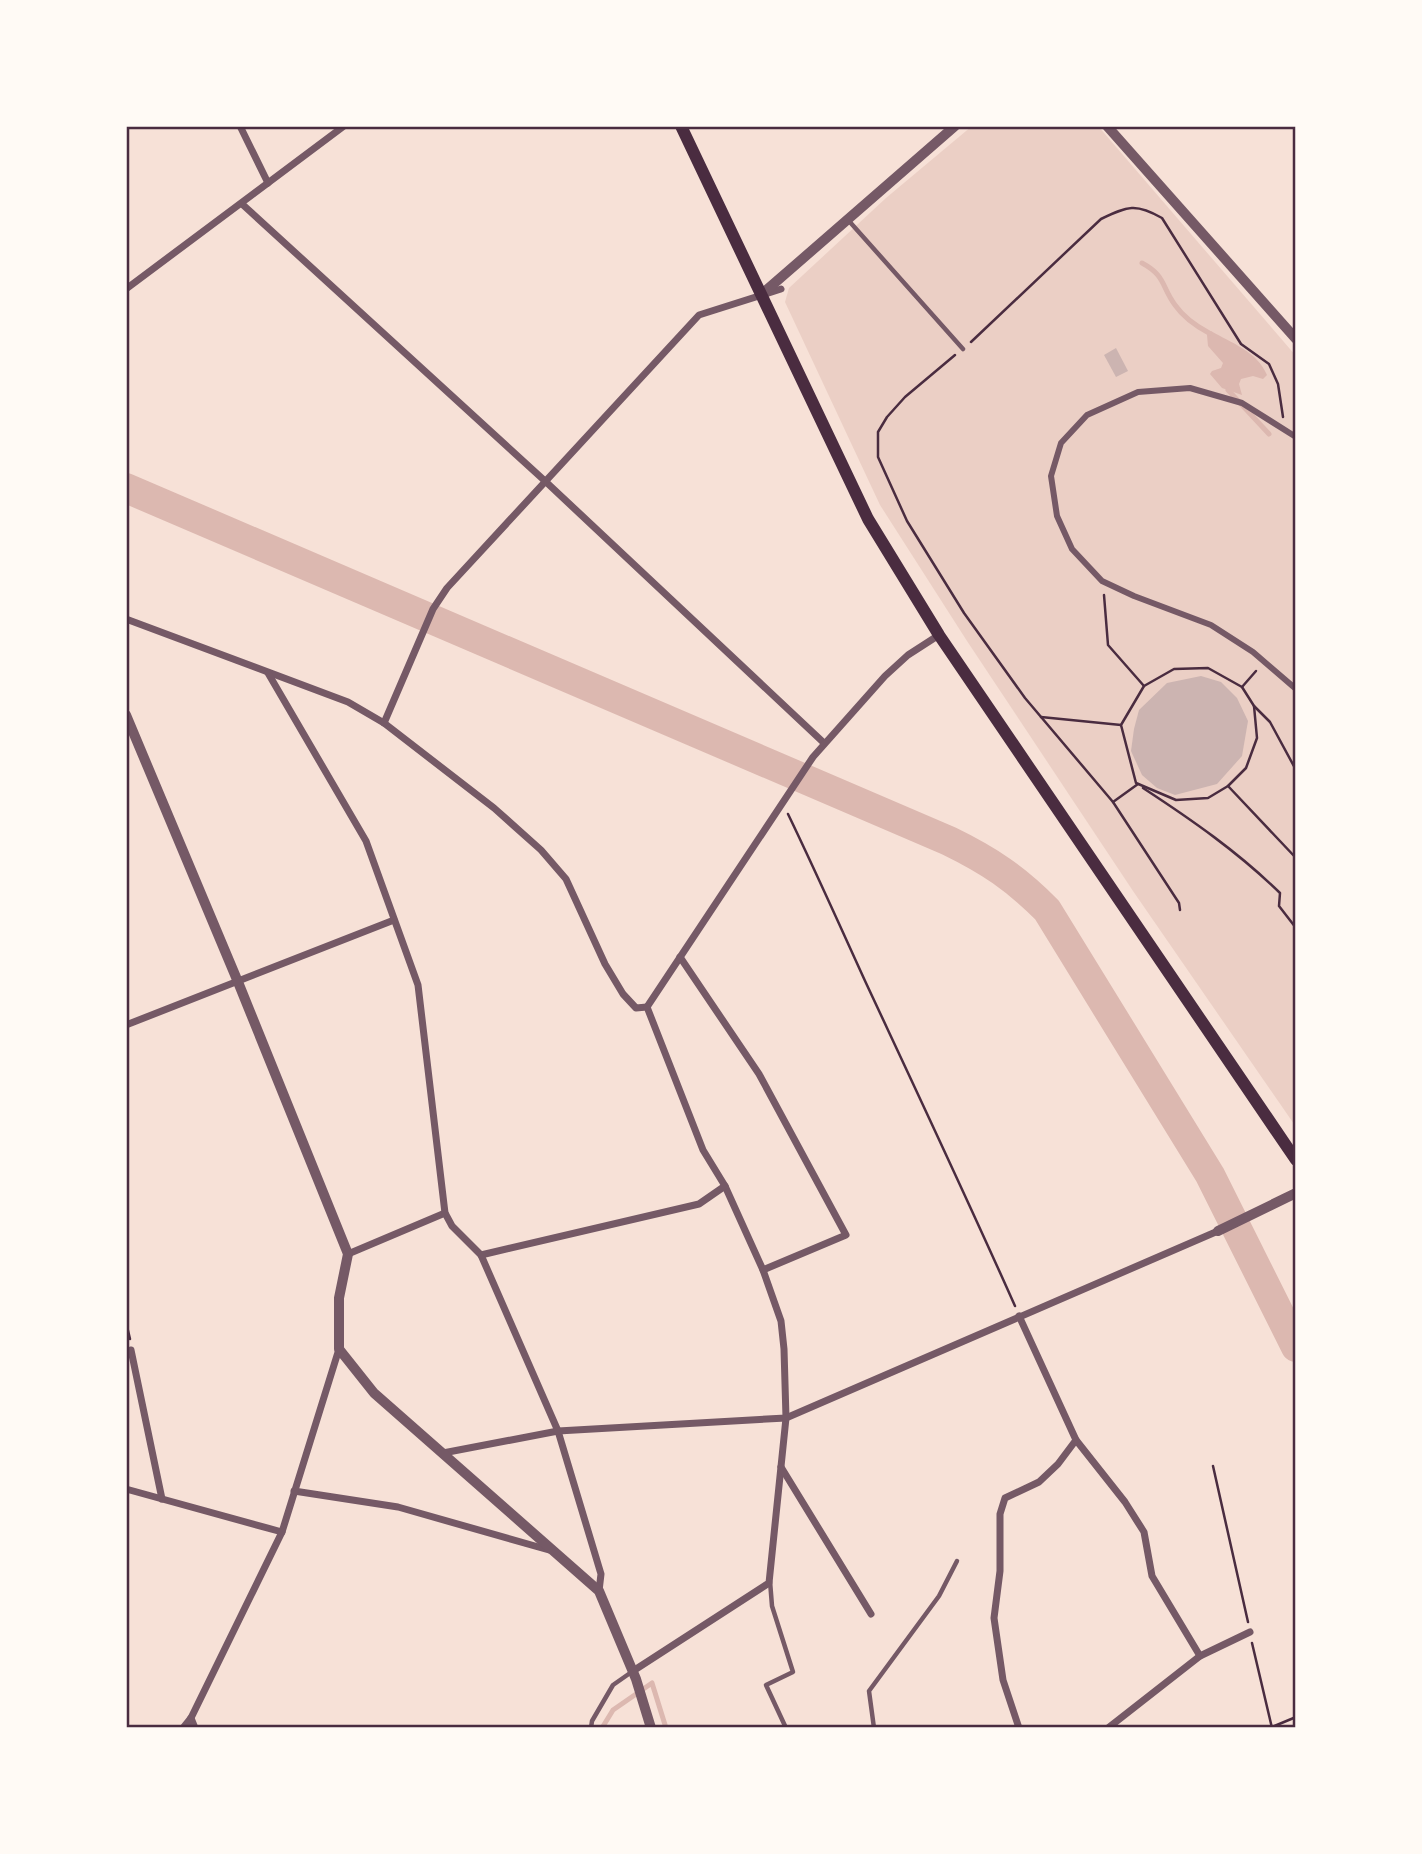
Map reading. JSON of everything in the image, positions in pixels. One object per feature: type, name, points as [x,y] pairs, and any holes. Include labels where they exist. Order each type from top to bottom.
[{"type":"main road","points":[[681,126],[868,519],[939,635],[1296,1160]]},
{"type":"street","points":[[240,126],[268,183]]},
{"type":"street","points":[[126,289],[344,126]]},
{"type":"street","points":[[762,294],[955,126]]},
{"type":"street","points":[[1107,126],[1296,339]]},
{"type":"street","points":[[242,204],[545,481],[824,743]]},
{"type":"street","points":[[384,723],[433,609],[447,588],[699,315],[781,289],[762,294]]},
{"type":"street","points":[[1296,437],[1242,403],[1190,388],[1138,391],[1087,415],[1061,443],[1051,477],[1057,516],[1072,549],[1102,581],[1211,625],[1264,662],[1296,689]]},
{"type":"street","points":[[126,619],[348,702],[384,723],[494,808],[541,850],[566,879],[605,964],[623,994],[636,1007],[647,1007]]},
{"type":"street","points":[[647,1007],[824,743],[885,676],[908,655],[939,635]]},
{"type":"street","points":[[268,673],[366,841],[418,985],[445,1213],[452,1226],[481,1255],[558,1430],[601,1574],[599,1591]]},
{"type":"street","points":[[126,715],[348,1254],[339,1298],[339,1349],[282,1532],[191,1718],[183,1728]]},
{"type":"street","points":[[126,1025],[394,920]]},
{"type":"street","points":[[680,957],[759,1074],[846,1235],[763,1270]]},
{"type":"street","points":[[633,1671],[769,1583],[786,1418],[784,1349],[780,1321],[763,1270],[725,1186],[704,1150],[647,1007]]},
{"type":"street","points":[[481,1255],[699,1204],[725,1186]]},
{"type":"street","points":[[443,1454],[558,1430],[786,1418],[1218,1231],[1296,1193]]},
{"type":"street","points":[[348,1254],[445,1213]]},
{"type":"street","points":[[1019,1316],[1076,1440],[1125,1502],[1144,1532],[1152,1576],[1200,1656]]},
{"type":"street","points":[[131,1348],[162,1499]]},
{"type":"street","points":[[339,1349],[374,1393],[599,1591],[633,1671],[651,1728]]},
{"type":"street","points":[[1019,1728],[1003,1680],[994,1618],[1000,1571],[1000,1514],[1004,1498],[1039,1482],[1058,1464],[1076,1440]]},
{"type":"street","points":[[780,1467],[871,1614]]},
{"type":"street","points":[[126,1489],[282,1532]]},
{"type":"street","points":[[294,1491],[398,1507],[553,1551]]},
{"type":"street","points":[[1108,1728],[1200,1656],[1250,1632]]},
{"type":"street","points":[[191,1718],[195,1728]]},
{"type":"lane","points":[[848,219],[963,349]]},
{"type":"lane","points":[[874,1728],[869,1691],[939,1596],[957,1561]]},
{"type":"lane","points":[[769,1580],[772,1606],[793,1672],[766,1685],[786,1728]]},
{"type":"lane","points":[[591,1728],[613,1685],[633,1671]]},
{"type":"path","points":[[1102,581],[1108,645],[1144,686]]},
{"type":"path","points":[[1242,687],[1264,662]]},
{"type":"path","points":[[1296,770],[1270,722],[1254,706],[1242,687],[1208,668],[1174,669],[1144,686],[1121,725],[1136,783],[1250,863],[1280,893],[1279,906],[1296,928]]},
{"type":"path","points":[[1136,783],[1176,800],[1208,798],[1228,786],[1247,768],[1256,738],[1254,706]]},
{"type":"path","points":[[1041,717],[1121,725]]},
{"type":"path","points":[[1114,802],[1136,783]]},
{"type":"path","points":[[1228,786],[1296,858]]},
{"type":"path","points":[[783,805],[829,897],[1019,1316]]},
{"type":"path","points":[[126,1322],[131,1348]]},
{"type":"path","points":[[1213,1466],[1272,1728],[1296,1717]]},
{"type":"shaded area","points":[[972,126],[1098,126],[1296,356],[1296,1127],[1133,891],[880,505],[785,302],[789,288],[886,198]]},
{"type":"shaded area","points":[[1211,331],[1250,354],[1267,375],[1263,379],[1253,376],[1241,379],[1239,384],[1242,395],[1222,388],[1210,374],[1221,368],[1223,363],[1208,346],[1207,335]]},
{"type":"building","points":[[1116,348],[1128,371],[1116,377],[1104,355]]},
{"type":"building","points":[[1201,676],[1221,682],[1237,698],[1248,721],[1242,756],[1217,784],[1175,795],[1157,788],[1142,775],[1131,751],[1134,729],[1139,710],[1167,683]]},
{"type":"waterway","points":[[1142,263],[1159,277],[1182,314],[1209,333]]},
{"type":"waterway","points":[[1228,390],[1269,434]]},
{"type":"waterway","points":[[126,488],[949,841],[1001,871],[1047,910],[1210,1175],[1296,1347]]},
{"type":"waterway","points":[[602,1728],[613,1710],[652,1683],[666,1728]]}]
